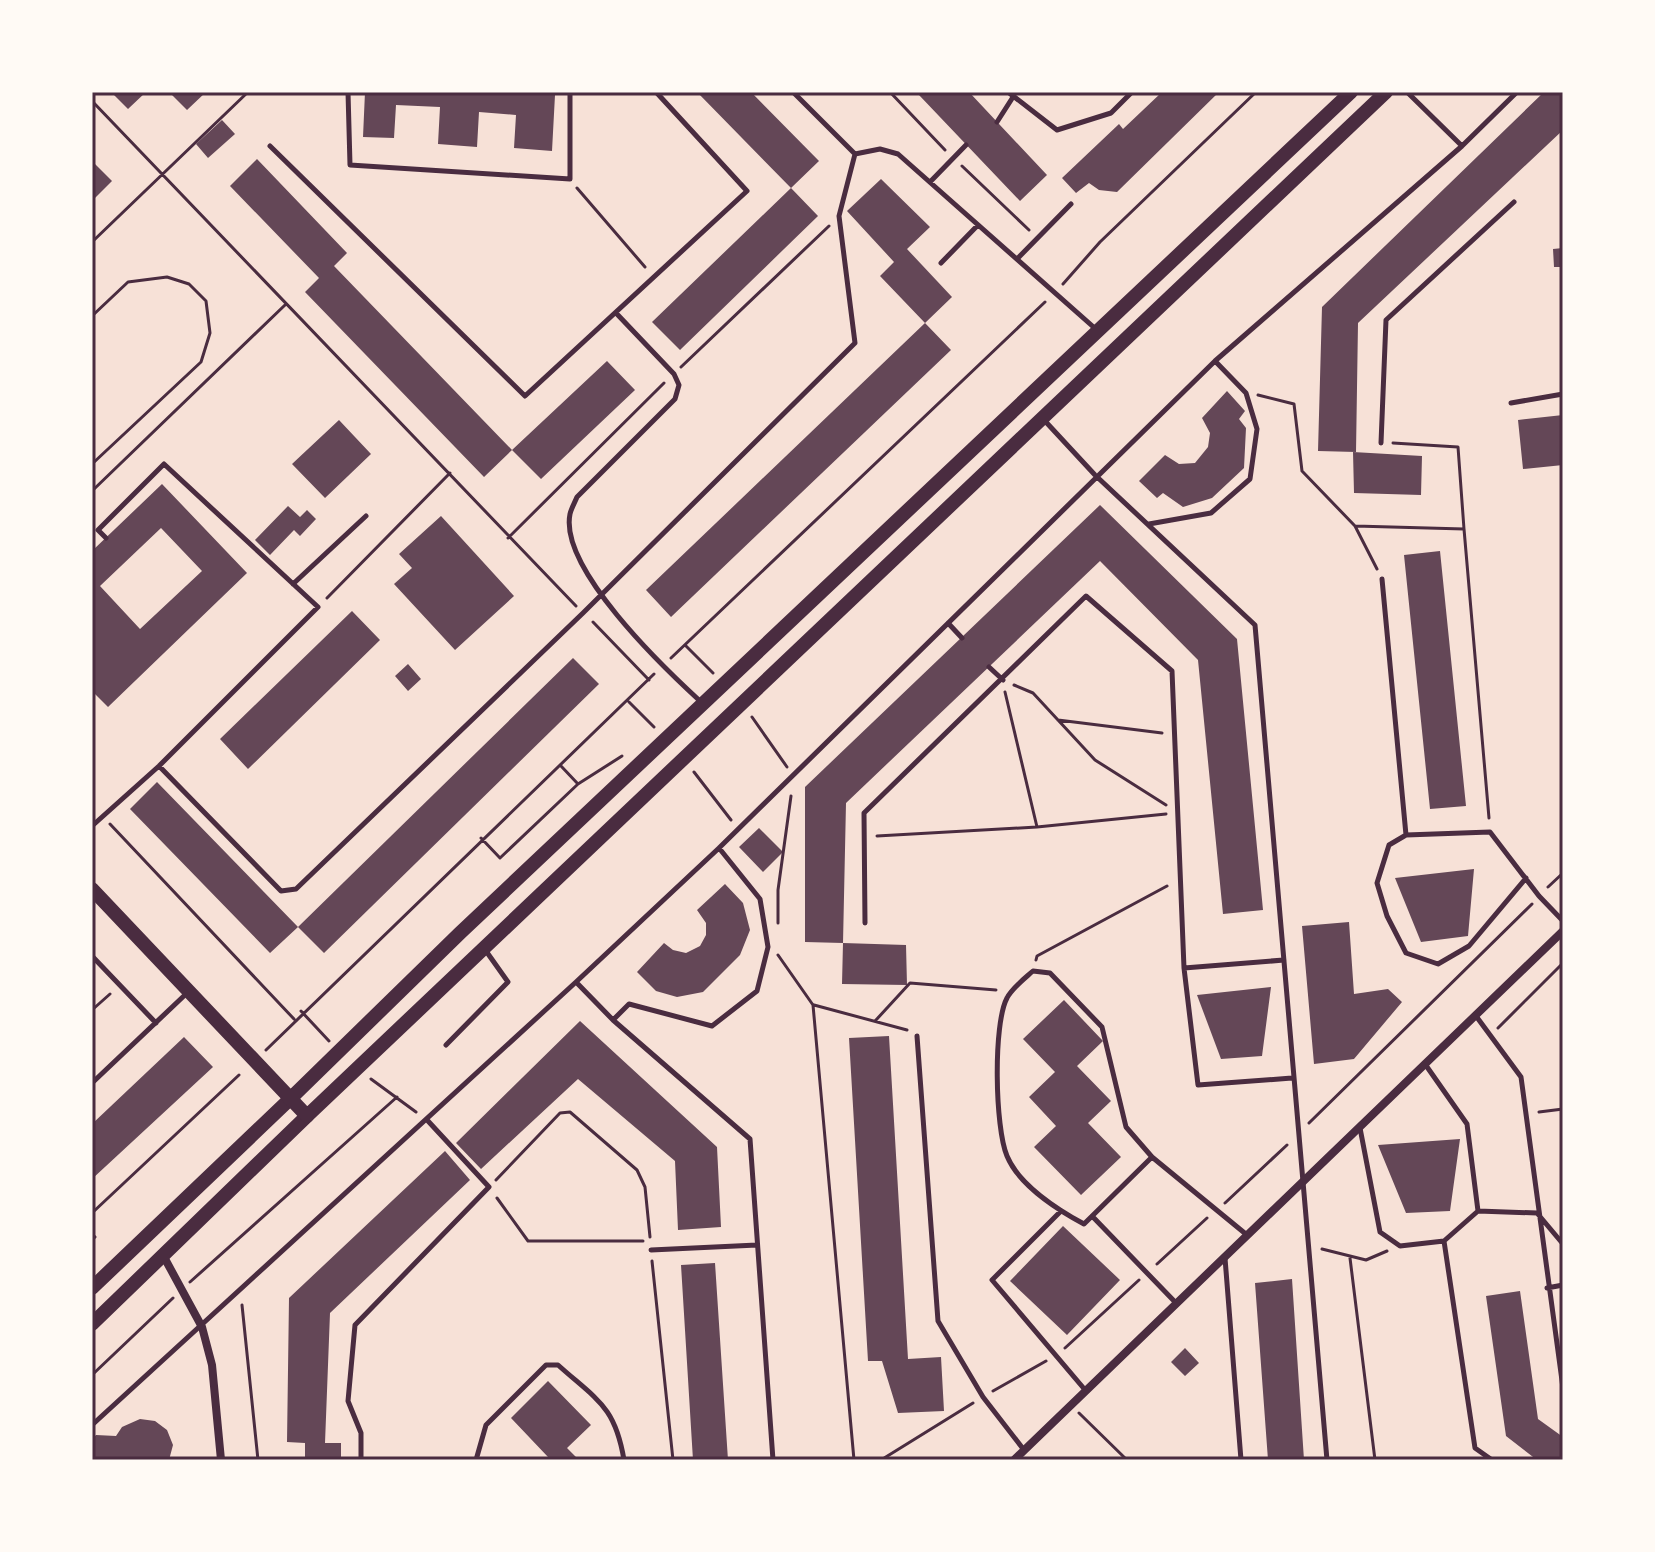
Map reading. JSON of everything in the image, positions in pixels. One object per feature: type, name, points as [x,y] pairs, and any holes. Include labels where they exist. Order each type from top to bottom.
[{"type":"main road","points":[[92,1288],[460,933],[1351,92]]},
{"type":"main road","points":[[92,1324],[483,946],[1386,92]]},
{"type":"main road","points":[[704,705],[722,723]]},
{"type":"main road","points":[[92,889],[307,1116]]},
{"type":"main road","points":[[150,1232],[164,1257]]},
{"type":"street","points":[[1014,1460],[1563,931]]},
{"type":"street","points":[[164,1257],[202,1327],[212,1365],[221,1460]]},
{"type":"lane","points":[[348,92],[350,165],[570,179],[570,92]]},
{"type":"lane","points":[[270,146],[525,396],[747,191],[656,92]]},
{"type":"lane","points":[[793,92],[855,154]]},
{"type":"lane","points":[[997,122],[1011,94],[1057,130],[1111,113],[1132,92]]},
{"type":"lane","points":[[1407,92],[1462,146]]},
{"type":"lane","points":[[92,1425],[428,1121],[738,830],[1095,475],[1215,361],[1462,146],[1517,92]]},
{"type":"lane","points":[[930,182],[966,145]]},
{"type":"lane","points":[[855,154],[880,149],[898,154],[1098,331]]},
{"type":"lane","points":[[159,766],[281,891],[296,889],[601,596],[855,343],[839,216],[855,154]]},
{"type":"lane","points":[[1381,443],[1386,320],[1514,202]]},
{"type":"lane","points":[[1017,259],[1071,204]]},
{"type":"lane","points":[[941,263],[978,225]]},
{"type":"lane","points":[[616,313],[674,374],[679,385],[675,399],[577,497],[570,514],[571,535],[601,596],[704,705]]},
{"type":"lane","points":[[1148,524],[1211,513],[1250,479],[1257,429],[1246,393],[1215,361]]},
{"type":"lane","points":[[1511,403],[1563,394]]},
{"type":"lane","points":[[1042,418],[1095,475],[1255,625],[1296,1136],[1327,1460]]},
{"type":"lane","points":[[92,826],[159,766],[318,607],[164,464],[98,530],[106,538]]},
{"type":"lane","points":[[293,584],[366,516]]},
{"type":"lane","points":[[1382,579],[1406,835]]},
{"type":"lane","points":[[865,923],[864,813],[1086,596],[1172,671],[1184,968],[1198,1085],[1292,1078]]},
{"type":"lane","points":[[948,623],[962,638]]},
{"type":"lane","points":[[989,667],[1003,680]]},
{"type":"lane","points":[[1526,878],[1469,946],[1438,964],[1406,953],[1387,916],[1377,883],[1389,845],[1406,835],[1490,832],[1526,878],[1539,896],[1563,921]]},
{"type":"lane","points":[[613,1020],[629,1004],[712,1026],[757,991],[768,947],[760,899],[719,848]]},
{"type":"lane","points":[[446,1045],[508,982],[483,946]]},
{"type":"lane","points":[[92,956],[156,1023]]},
{"type":"lane","points":[[1184,968],[1284,960]]},
{"type":"lane","points":[[1152,1157],[1084,1224],[1061,1211],[1020,1175],[1007,1157],[1002,1140],[997,1038],[1008,995],[1033,971],[1050,973],[1102,1027],[1126,1127],[1152,1157],[1247,1235]]},
{"type":"lane","points":[[576,982],[613,1020],[750,1139],[773,1460]]},
{"type":"lane","points":[[92,1083],[189,991]]},
{"type":"lane","points":[[1475,1015],[1521,1077],[1523,1115],[1563,1388]]},
{"type":"lane","points":[[917,1036],[938,1321],[983,1397],[1024,1450]]},
{"type":"lane","points":[[1425,1064],[1467,1124],[1478,1211]]},
{"type":"lane","points":[[361,1460],[361,1433],[348,1401],[355,1325],[489,1187],[428,1121]]},
{"type":"lane","points":[[1359,1127],[1380,1232],[1400,1246],[1444,1241],[1478,1211],[1537,1213],[1563,1244]]},
{"type":"lane","points":[[1061,1211],[992,1280],[1086,1391]]},
{"type":"lane","points":[[1092,1216],[1176,1303]]},
{"type":"lane","points":[[1444,1241],[1475,1448],[1492,1460]]},
{"type":"lane","points":[[651,1250],[757,1245]]},
{"type":"lane","points":[[1225,1257],[1241,1460]]},
{"type":"lane","points":[[1547,1288],[1563,1285]]},
{"type":"lane","points":[[476,1460],[486,1425],[546,1365],[558,1365],[611,1413],[618,1428],[624,1460]]},
{"type":"path","points":[[92,242],[248,92]]},
{"type":"path","points":[[1061,286],[1100,242],[1256,92]]},
{"type":"path","points":[[92,101],[450,473],[508,538],[649,680]]},
{"type":"path","points":[[570,179],[653,277]]},
{"type":"path","points":[[92,316],[128,282],[167,277],[189,284],[206,301],[210,333],[201,362],[92,464]]},
{"type":"path","points":[[669,661],[1048,299]]},
{"type":"path","points":[[92,491],[287,304]]},
{"type":"path","points":[[1246,393],[1294,404],[1302,471],[1355,526],[1382,579]]},
{"type":"path","points":[[1381,443],[1458,447],[1490,832]]},
{"type":"path","points":[[318,607],[450,473]]},
{"type":"path","points":[[1355,526],[1464,529]]},
{"type":"path","points":[[685,645],[715,675]]},
{"type":"path","points":[[264,1051],[301,1011],[657,672]]},
{"type":"path","points":[[1003,680],[1033,693],[1095,760],[1178,813]]},
{"type":"path","points":[[1003,680],[1037,827]]},
{"type":"path","points":[[628,701],[655,727],[647,735]]},
{"type":"path","points":[[750,714],[793,775],[778,890],[778,929]]},
{"type":"path","points":[[1058,720],[1175,734]]},
{"type":"path","points":[[481,838],[500,858],[578,784],[631,750]]},
{"type":"path","points":[[561,766],[578,784]]},
{"type":"path","points":[[693,770],[738,830]]},
{"type":"path","points":[[864,837],[1037,827],[1178,813]]},
{"type":"path","points":[[107,820],[294,1019]]},
{"type":"path","points":[[881,1460],[1057,1355],[1296,1136],[1563,873]]},
{"type":"path","points":[[1033,971],[1037,956],[1180,879]]},
{"type":"path","points":[[778,942],[778,955],[813,1005],[854,1460]]},
{"type":"path","points":[[1490,1035],[1563,963]]},
{"type":"path","points":[[876,1020],[910,983],[996,990],[1008,995]]},
{"type":"path","points":[[92,1010],[119,985]]},
{"type":"path","points":[[813,1005],[901,1026],[917,1036]]},
{"type":"path","points":[[301,1011],[331,1042]]},
{"type":"path","points":[[92,1213],[239,1075]]},
{"type":"path","points":[[367,1077],[428,1121]]},
{"type":"path","points":[[92,1375],[397,1097]]},
{"type":"path","points":[[1523,1115],[1563,1109]]},
{"type":"path","points":[[570,1112],[637,1170],[645,1187],[650,1241],[528,1241],[489,1187],[560,1113],[570,1112]]},
{"type":"path","points":[[92,1234],[95,1237],[92,1240]]},
{"type":"path","points":[[1307,1244],[1366,1260],[1400,1246]]},
{"type":"path","points":[[651,1250],[673,1460]]},
{"type":"path","points":[[1350,1258],[1375,1460]]},
{"type":"path","points":[[240,1293],[258,1460]]},
{"type":"path","points":[[1071,1405],[1127,1460]]},
{"type":"building","points":[[111,92],[146,92],[128,109]]},
{"type":"building","points":[[169,92],[206,92],[187,110]]},
{"type":"building","points":[[365,92],[555,95],[552,151],[514,148],[516,115],[479,112],[477,147],[438,144],[440,107],[396,105],[394,138],[363,137]]},
{"type":"building","points":[[697,92],[751,92],[819,161],[791,188]]},
{"type":"building","points":[[922,92],[969,92],[1047,175],[1020,201],[919,95]]},
{"type":"building","points":[[1162,92],[1219,92],[1117,192],[1099,190],[1089,183],[1076,193],[1062,178],[1119,124],[1123,129]]},
{"type":"building","points":[[1544,92],[1563,92],[1563,130],[1358,323],[1356,452],[1318,451],[1322,307]]},
{"type":"building","points":[[222,120],[235,134],[208,158],[196,144]]},
{"type":"building","points":[[257,159],[347,253],[334,266],[512,450],[484,477],[305,292],[319,278],[230,186]]},
{"type":"building","points":[[92,161],[112,181],[92,201]]},
{"type":"building","points":[[881,179],[930,227],[907,249],[952,297],[925,323],[880,276],[894,262],[847,211]]},
{"type":"building","points":[[791,188],[818,216],[680,350],[652,322]]},
{"type":"building","points":[[1563,248],[1563,267],[1554,267],[1553,249]]},
{"type":"building","points":[[925,323],[951,350],[671,617],[646,590]]},
{"type":"building","points":[[607,361],[635,390],[541,479],[512,450]]},
{"type":"building","points":[[1227,391],[1245,411],[1239,419],[1246,428],[1244,468],[1212,498],[1183,507],[1163,493],[1157,498],[1139,481],[1165,455],[1179,464],[1195,463],[1208,447],[1210,433],[1202,418]]},
{"type":"building","points":[[1563,415],[1563,465],[1523,469],[1518,420]]},
{"type":"building","points":[[339,420],[371,454],[325,498],[292,464]]},
{"type":"building","points":[[1353,452],[1422,456],[1421,495],[1354,493]]},
{"type":"building","points":[[162,484],[247,573],[108,707],[92,691],[92,551]],"holes":[[[161,528],[202,571],[140,629],[100,586]]]},
{"type":"building","points":[[1100,505],[1237,639],[1263,910],[1223,914],[1198,660],[1100,561],[846,803],[843,943],[805,942],[805,787]]},
{"type":"building","points":[[288,506],[300,517],[307,510],[316,519],[300,536],[294,530],[270,555],[255,540]]},
{"type":"building","points":[[441,516],[514,596],[455,650],[394,584],[412,568],[399,554]]},
{"type":"building","points":[[1440,551],[1466,806],[1430,809],[1404,555]]},
{"type":"building","points":[[352,611],[380,640],[248,769],[220,739]]},
{"type":"building","points":[[573,658],[599,684],[324,953],[298,927]]},
{"type":"building","points":[[408,664],[421,679],[408,691],[395,676]]},
{"type":"building","points":[[157,782],[298,927],[270,953],[130,809]]},
{"type":"building","points":[[759,828],[783,852],[763,872],[739,847]]},
{"type":"building","points":[[1474,869],[1468,936],[1421,942],[1395,878]]},
{"type":"building","points":[[725,884],[743,903],[750,930],[740,955],[703,992],[677,997],[656,991],[637,972],[664,943],[673,950],[686,953],[700,946],[706,935],[706,923],[697,910]]},
{"type":"building","points":[[1349,922],[1354,994],[1388,989],[1402,1002],[1354,1059],[1314,1064],[1302,926]]},
{"type":"building","points":[[843,943],[906,945],[907,985],[842,984]]},
{"type":"building","points":[[1271,987],[1262,1056],[1221,1059],[1197,995]]},
{"type":"building","points":[[1064,1000],[1103,1041],[1077,1066],[1111,1101],[1088,1123],[1121,1157],[1081,1195],[1034,1147],[1056,1126],[1029,1097],[1055,1072],[1023,1039]]},
{"type":"building","points":[[580,1021],[717,1147],[721,1227],[678,1230],[675,1161],[578,1079],[481,1169],[456,1143]]},
{"type":"building","points":[[889,1036],[908,1359],[941,1357],[944,1411],[898,1413],[882,1361],[868,1361],[849,1038]]},
{"type":"building","points":[[184,1037],[213,1067],[92,1179],[92,1124]]},
{"type":"building","points":[[1460,1139],[1450,1211],[1406,1213],[1378,1145]]},
{"type":"building","points":[[445,1151],[470,1180],[330,1313],[325,1443],[341,1443],[341,1460],[305,1460],[305,1443],[287,1442],[289,1298]]},
{"type":"building","points":[[1063,1226],[1120,1280],[1067,1335],[1010,1281]]},
{"type":"building","points":[[715,1263],[728,1460],[693,1460],[681,1265]]},
{"type":"building","points":[[1292,1279],[1304,1460],[1268,1460],[1255,1283]]},
{"type":"building","points":[[1520,1291],[1538,1419],[1563,1437],[1563,1460],[1537,1460],[1506,1436],[1486,1296]]},
{"type":"building","points":[[1185,1348],[1199,1363],[1185,1376],[1171,1362]]},
{"type":"building","points":[[548,1381],[591,1425],[567,1448],[579,1460],[545,1460],[548,1457],[511,1418]]},
{"type":"building","points":[[140,1419],[155,1421],[167,1430],[173,1445],[169,1460],[92,1460],[92,1439],[96,1435],[116,1436],[122,1427]]}]
